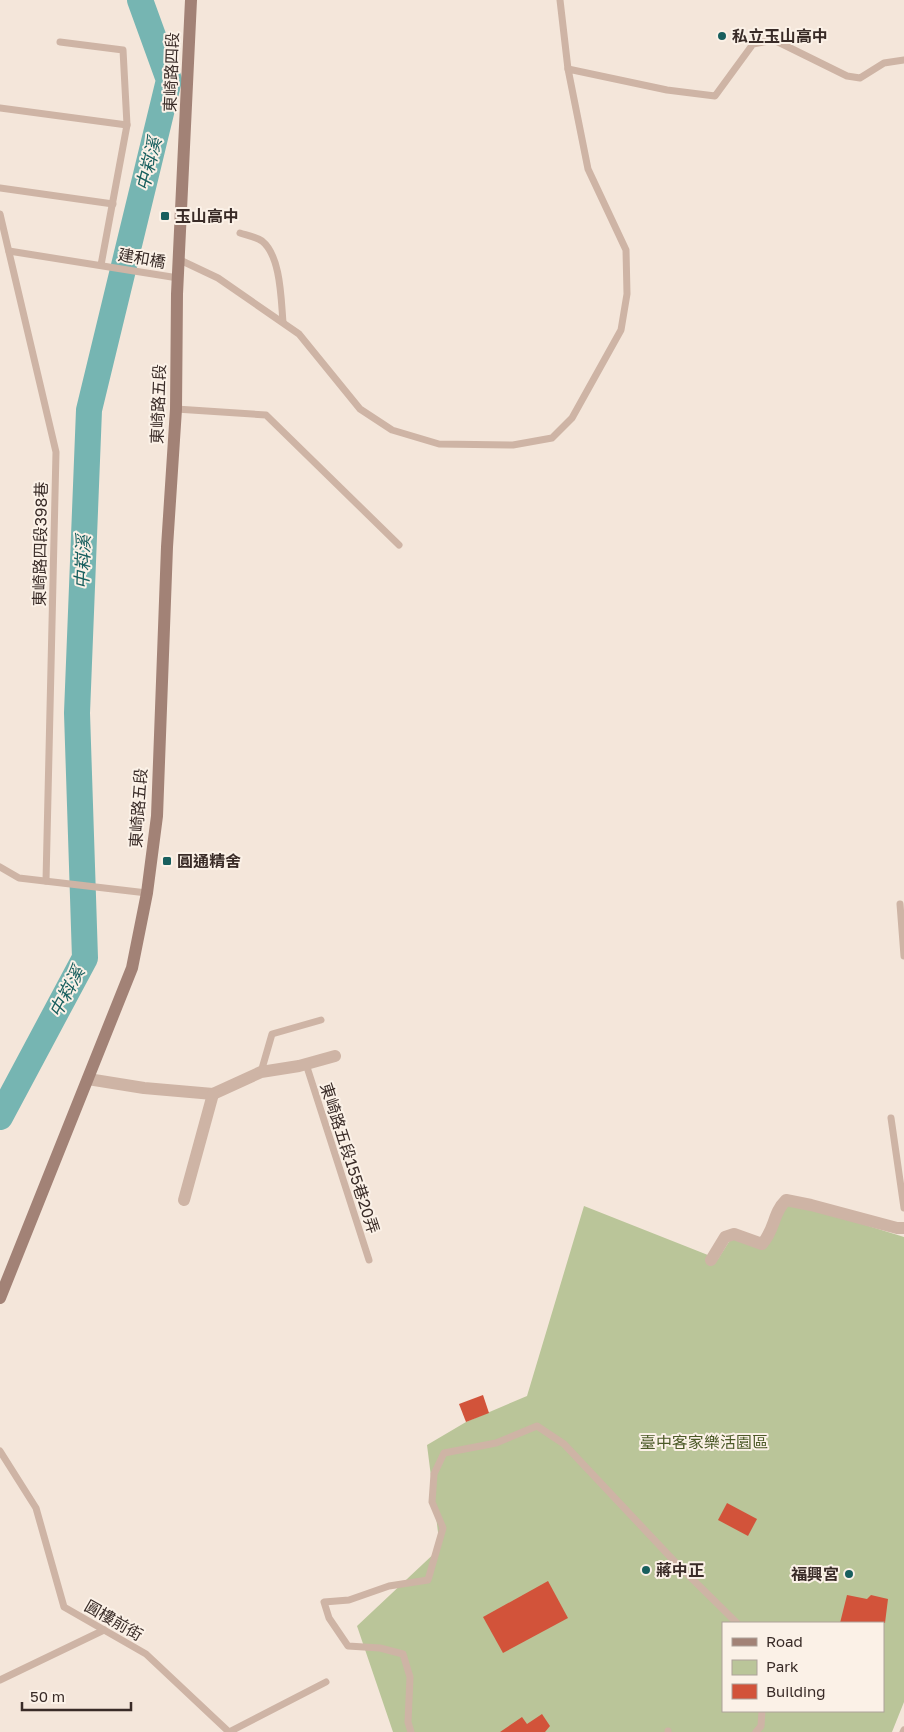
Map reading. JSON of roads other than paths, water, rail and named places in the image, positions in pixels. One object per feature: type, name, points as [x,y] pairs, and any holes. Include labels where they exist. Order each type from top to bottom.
[{"type":"street","name":"東崎路四段","points":[[177,294],[191,0]]},
{"type":"street","name":"東崎路五段","points":[[0,1298],[132,968],[146,892],[157,816],[167,547],[176,409],[177,294]]},
{"type":"street","points":[[88,1079],[144,1088],[213,1094],[261,1072],[306,1064],[335,1056]]},
{"type":"street","points":[[184,1200],[213,1094]]},
{"type":"street","points":[[711,1260],[724,1237],[734,1234],[762,1244],[771,1234],[778,1208],[786,1200],[897,1228],[904,1228]]},
{"type":"lane","points":[[180,260],[218,278],[299,334],[360,409],[392,430],[439,444],[513,445],[552,438],[572,418],[621,330],[627,294],[626,250],[588,170],[568,69],[560,0]]},
{"type":"lane","points":[[568,69],[667,90],[716,96],[753,44],[774,40],[847,76],[860,78],[884,63],[904,60]]},
{"type":"lane","points":[[60,42],[123,50],[127,124],[101,265]]},
{"type":"lane","points":[[0,108],[127,124]]},
{"type":"lane","points":[[0,188],[113,204]]},
{"type":"lane","name":"東崎路四段398巷","points":[[0,214],[56,452],[46,881]]},
{"type":"lane","points":[[240,233],[261,240],[269,249],[279,278],[283,322]]},
{"type":"lane","name":"建和橋","points":[[9,251],[178,278]]},
{"type":"lane","points":[[176,409],[266,415],[398,545]]},
{"type":"lane","points":[[0,867],[19,878],[146,892]]},
{"type":"lane","points":[[900,904],[904,956]]},
{"type":"lane","points":[[261,1072],[272,1034],[321,1020]]},
{"type":"lane","name":"東崎路五段155巷20弄","points":[[306,1064],[369,1260]]},
{"type":"lane","points":[[891,1118],[904,1208]]},
{"type":"lane","points":[[411,1732],[408,1722],[410,1677],[403,1654],[380,1648],[348,1646],[329,1618],[324,1602],[349,1600],[389,1586],[428,1580],[443,1528],[432,1502],[434,1474],[444,1453],[496,1443],[537,1426],[564,1444],[676,1563],[736,1622]]},
{"type":"lane","name":"圓樓前街","points":[[0,1451],[36,1508],[64,1607],[146,1654],[229,1732]]},
{"type":"lane","points":[[0,1680],[104,1630]]},
{"type":"lane","points":[[229,1732],[326,1682]]},
{"type":"lane","points":[[756,1732],[761,1726],[762,1712]]},
{"type":"waterway","name":"中嵙溪","points":[[0,1117],[85,958],[77,713],[89,410],[169,80],[140,0]]},
{"type":"place","name":"私立玉山高中","points":[[722,36]]},
{"type":"place","name":"玉山高中","points":[[165,216]]},
{"type":"place","name":"圓通精舍","points":[[167,861]]},
{"type":"place","name":"蔣中正","points":[[646,1570]]},
{"type":"place","name":"福興宮","points":[[849,1574]]},
{"type":"park label","name":"臺中客家樂活園區","points":[[704,1442]]}]
